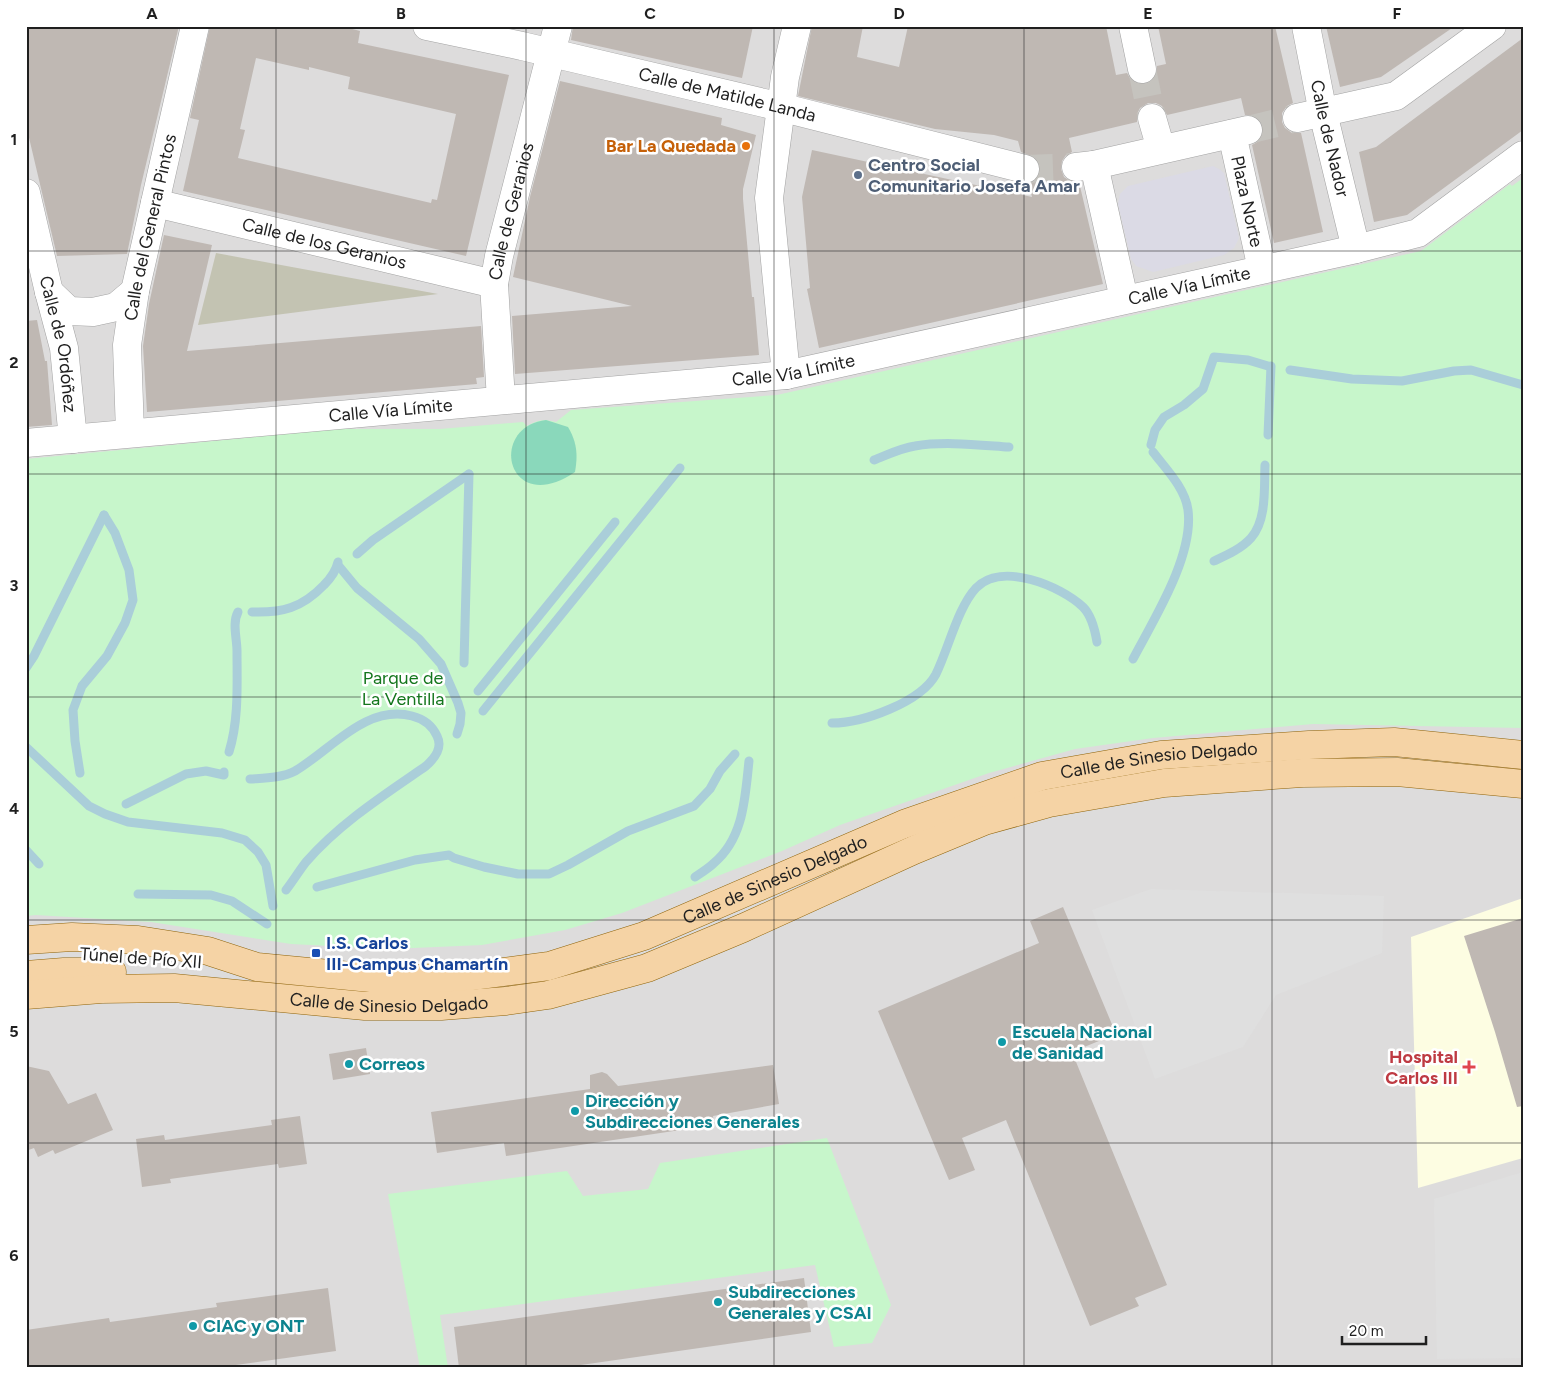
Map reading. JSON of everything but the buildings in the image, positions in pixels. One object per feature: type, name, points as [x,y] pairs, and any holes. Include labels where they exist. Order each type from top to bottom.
[{"type":"main road","name":"Calle de Sinesio Delgado","points":[[26,940],[72,937],[138,940],[208,951],[257,966],[381,979],[456,978],[549,966],[644,936],[904,824],[1042,776],[1161,755],[1309,745],[1394,742],[1523,755]]},
{"type":"main road","name":"Calle de Sinesio Delgado","points":[[26,995],[101,989],[174,988],[365,1006],[441,1006],[506,1001],[548,995],[647,968],[743,928],[914,850],[984,822],[1049,803],[1164,782],[1302,773],[1397,772],[1523,784]]},
{"type":"main road","name":"Túnel de Pío XII","points":[[26,958],[72,953],[257,966]]},
{"type":"main road","name":"Túnel de Pío XII","points":[[26,975],[64,972],[122,972],[175,979],[252,994]]},
{"type":"street","name":"Calle del General Pintos","points":[[130,433],[127,345],[135,291],[195,26]]},
{"type":"street","name":"Calle de Matilde Landa","points":[[427,26],[552,53],[1025,169]]},
{"type":"street","name":"Calle de Geranios","points":[[501,400],[494,284],[499,256],[558,26]]},
{"type":"street","points":[[786,375],[769,198],[785,77],[797,26]]},
{"type":"street","points":[[1133,26],[1142,69]]},
{"type":"street","name":"Calle de Nador","points":[[1306,26],[1310,115],[1356,249]]},
{"type":"street","points":[[1310,115],[1396,96],[1492,26]]},
{"type":"street","points":[[1124,300],[1085,166],[1161,149],[1152,118]]},
{"type":"street","name":"Plaza Norte","points":[[1161,149],[1240,132],[1262,269]]},
{"type":"street","name":"Calle Vía Límite","points":[[26,443],[786,375],[1356,249],[1418,233],[1523,156]]},
{"type":"street","name":"Calle de Ordóñez","points":[[26,193],[64,348],[73,439]]},
{"type":"street","name":"Calle de los Geranios","points":[[154,203],[494,284]]},
{"type":"street","points":[[49,292],[69,311],[93,312],[116,307],[135,291]]},
{"type":"shaded area","points":[[26,26],[1523,26],[1523,1368],[26,1368]]},
{"type":"shaded area","points":[[1213,166],[1224,173],[1239,238],[1234,248],[1224,255],[1153,272],[1136,266],[1131,259],[1118,204],[1120,194],[1128,186]]},
{"type":"shaded area","points":[[216,253],[438,294],[198,325]]},
{"type":"shaded area","points":[[1151,889],[1384,896],[1382,953],[1276,995],[1243,1047],[1155,1079],[1092,910]]},
{"type":"shaded area","name":"Hospital Carlos III","points":[[1523,898],[1523,1158],[1418,1188],[1411,937]]},
{"type":"shaded area","points":[[1523,1172],[1523,1358],[1437,1359],[1434,1199]]},
{"type":"green space","name":"Parque de La Ventilla","points":[[1523,178],[1523,728],[1313,724],[1153,738],[1075,749],[989,773],[840,825],[782,851],[622,913],[565,930],[482,945],[390,949],[291,944],[151,922],[26,916],[26,459],[338,429],[440,429],[523,422],[527,426],[541,421],[556,422],[571,410],[777,395],[1421,251],[1510,184],[1512,186]]},
{"type":"green space","points":[[546,420],[568,427],[576,449],[575,472],[552,483],[533,484],[520,478],[513,466],[511,452],[516,438],[528,426]]},
{"type":"green space","points":[[827,1138],[891,1305],[872,1343],[834,1347],[815,1265],[440,1315],[448,1368],[420,1368],[388,1194],[567,1171],[583,1196],[648,1189],[660,1163]]},
{"type":"waterway","points":[[1151,445],[1155,430],[1164,417],[1184,405],[1203,389],[1214,357],[1248,360],[1268,366]]},
{"type":"waterway","points":[[1268,435],[1271,366]]},
{"type":"waterway","points":[[1290,370],[1352,379],[1402,381],[1454,371],[1471,370],[1523,385]]},
{"type":"waterway","points":[[874,460],[915,446],[962,444],[1009,447]]},
{"type":"waterway","points":[[1133,659],[1171,587],[1185,547],[1188,528],[1188,510],[1183,494],[1153,452]]},
{"type":"waterway","points":[[1214,561],[1243,545],[1256,531],[1264,503],[1265,465]]},
{"type":"waterway","points":[[483,711],[680,468]]},
{"type":"waterway","points":[[357,554],[373,540],[469,474]]},
{"type":"waterway","points":[[464,663],[469,474]]},
{"type":"waterway","points":[[26,668],[34,656],[104,515]]},
{"type":"waterway","points":[[80,773],[73,710],[82,686],[107,656],[125,623],[133,600],[129,570],[115,533],[104,515]]},
{"type":"waterway","points":[[478,691],[615,522]]},
{"type":"waterway","points":[[252,612],[282,610],[308,599],[331,577],[338,562]]},
{"type":"waterway","points":[[338,565],[357,588],[419,639],[441,664],[461,713],[457,734]]},
{"type":"waterway","points":[[832,723],[859,719],[890,709],[905,702],[928,684],[936,674],[964,606],[976,588],[987,580],[1000,577],[1015,577],[1031,580],[1061,591],[1083,607],[1089,615],[1093,623],[1097,642]]},
{"type":"waterway","points":[[229,752],[237,702],[235,626],[238,612]]},
{"type":"waterway","points":[[250,779],[279,776],[295,771],[350,731],[379,717],[395,714],[420,719],[433,729],[439,740],[439,749],[426,766],[363,810],[333,835],[306,862],[286,890]]},
{"type":"waterway","points":[[26,747],[89,806],[105,814],[128,822],[222,833],[245,840],[258,852],[266,865],[273,906]]},
{"type":"waterway","points":[[317,887],[415,860],[449,855],[484,867],[518,874],[549,874],[628,831],[694,806],[710,789],[720,771],[735,754]]},
{"type":"waterway","points":[[695,877],[714,863],[732,842],[744,803],[749,761]]},
{"type":"waterway","points":[[126,804],[186,774],[206,771],[224,775],[224,772]]},
{"type":"waterway","points":[[26,850],[39,864]]},
{"type":"waterway","points":[[138,894],[211,895],[232,901],[267,924]]},
{"type":"tunnel","points":[[1142,69],[1152,118]]},
{"type":"tunnel","points":[[1248,130],[1297,118]]},
{"type":"tunnel","points":[[1025,169],[1076,167]]},
{"type":"place","name":"Bar La Quedada","points":[[746,146]]},
{"type":"place","name":"Centro Social Comunitario Josefa Amar","points":[[858,175]]},
{"type":"place","name":"I.S. Carlos III-Campus Chamartín","points":[[316,953]]},
{"type":"place","name":"Escuela Nacional de Sanidad","points":[[1002,1042]]},
{"type":"place","name":"Correos","points":[[349,1064]]},
{"type":"place","name":"Hospital Carlos III","points":[[1469,1067]]},
{"type":"place","name":"Dirección y Subdirecciones Generales","points":[[575,1111]]},
{"type":"place","name":"Subdirecciones Generales y CSAI","points":[[718,1302]]},
{"type":"place","name":"CIAC y ONT","points":[[193,1326]]}]
